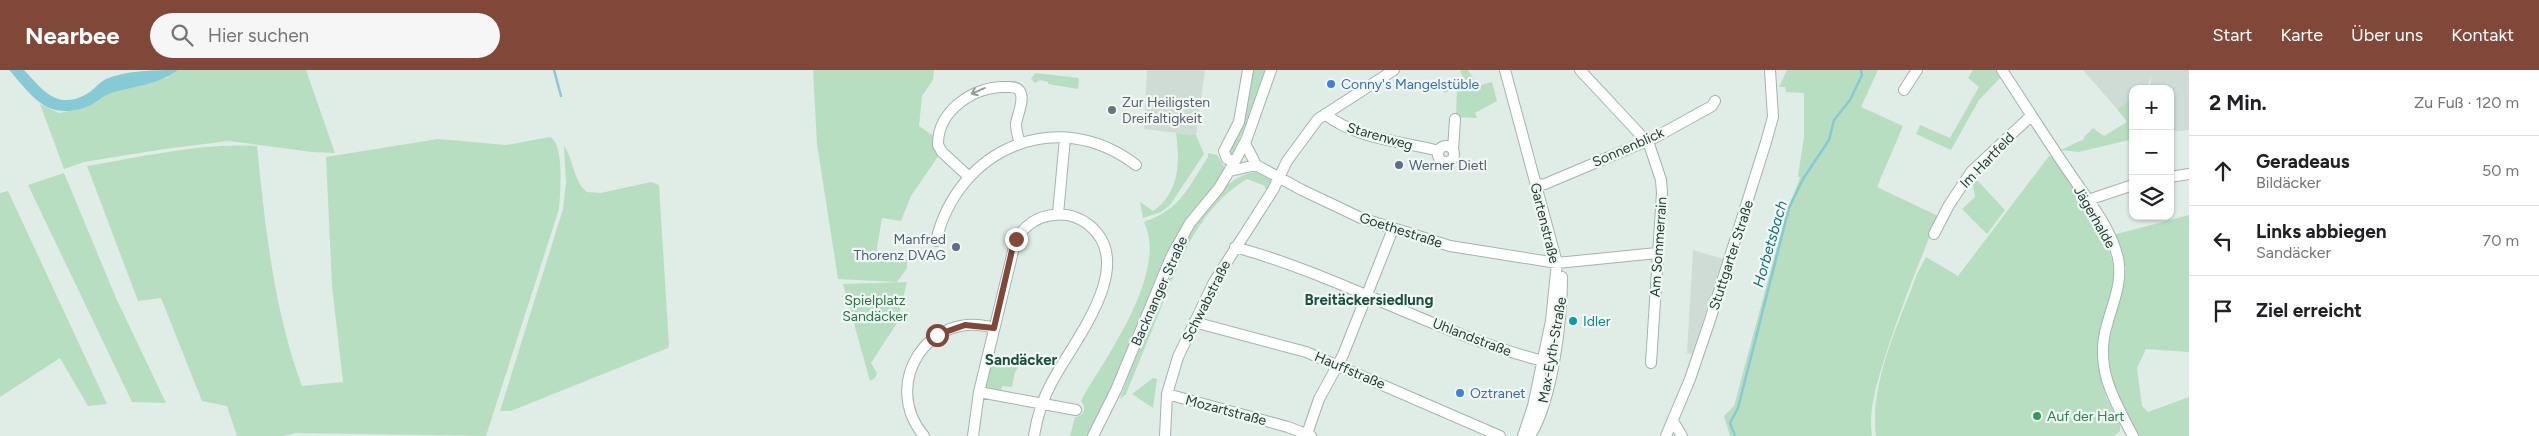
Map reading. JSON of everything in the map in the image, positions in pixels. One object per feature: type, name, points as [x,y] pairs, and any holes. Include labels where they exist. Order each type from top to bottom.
[{"type":"street","points":[[1235,161],[1225,157],[1224,151],[1239,122],[1248,70]]},
{"type":"street","name":"Backnanger Straße","points":[[1093,436],[1116,390],[1171,257],[1190,223],[1230,171],[1245,143],[1271,70]]},
{"type":"street","name":"Schwabstraße","points":[[1165,436],[1168,394],[1174,366],[1203,302],[1234,247],[1279,178],[1287,161],[1318,119],[1394,70]]},
{"type":"street","name":"Gartenstraße","points":[[1505,70],[1557,263],[1551,321],[1533,406],[1523,436]]},
{"type":"street","name":"Am Sommerrain","points":[[1580,70],[1649,144],[1660,180],[1662,193],[1651,363]]},
{"type":"street","name":"Stuttgarter Straße","points":[[1666,436],[1710,320],[1766,142],[1773,102],[1770,70]]},
{"type":"street","points":[[1904,90],[1917,70]]},
{"type":"street","name":"Jägerhalde","points":[[2002,70],[2088,200],[2113,244],[2118,258],[2119,285],[2106,326],[2102,354],[2107,386],[2133,436]]},
{"type":"street","points":[[968,176],[942,152],[938,145],[942,128],[949,115],[962,100],[986,88],[1012,87],[1019,90],[1022,96],[1016,127],[1020,144]]},
{"type":"street","name":"Sonnenblick","points":[[1537,185],[1545,184],[1646,140],[1712,106],[1715,101]]},
{"type":"street","name":"Starenweg","points":[[1325,114],[1334,121],[1362,132],[1439,151],[1439,158],[1448,162],[1454,158],[1455,119]]},
{"type":"street","name":"Im Hartfeld","points":[[1934,234],[1949,205],[1972,172],[2031,116]]},
{"type":"street","points":[[1058,214],[1064,138]]},
{"type":"street","points":[[936,241],[948,207],[968,176],[995,155],[1020,144],[1038,139],[1064,138],[1084,141],[1106,148],[1136,165]]},
{"type":"street","points":[[1230,171],[1256,165],[1245,143]]},
{"type":"street","name":"Goethestraße","points":[[1256,165],[1332,206],[1393,229],[1458,248],[1557,263],[1657,253]]},
{"type":"street","points":[[2174,176],[2189,174]]},
{"type":"street","points":[[2088,200],[2129,187]]},
{"type":"street","points":[[973,436],[980,392],[1013,246],[1016,239],[1034,220],[1058,214],[1077,217],[1093,228],[1106,252],[1107,269],[1092,316],[1052,381],[1042,404],[1034,436]]},
{"type":"street","points":[[1310,435],[1319,399],[1336,364],[1343,355],[1393,229]]},
{"type":"street","name":"Uhlandstraße","points":[[1234,247],[1295,266],[1466,337],[1504,351],[1543,361]]},
{"type":"street","name":"Max-Eyth-Straße","points":[[1530,436],[1544,402],[1562,306],[1562,271],[1557,263]]},
{"type":"street","name":"Hauffstraße","points":[[1194,322],[1263,338],[1336,364],[1500,436]]},
{"type":"street","points":[[924,436],[912,417],[907,395],[909,373],[918,355],[930,341],[950,329],[971,325],[994,328]]},
{"type":"street","points":[[980,392],[1076,410]]},
{"type":"street","name":"Mozartstraße","points":[[1168,394],[1280,424],[1310,435]]},
{"type":"street","points":[[1673,421],[1682,436]]},
{"type":"shaded area","points":[[1147,70],[1205,70],[1196,135],[1144,129]]},
{"type":"shaded area","points":[[2083,70],[2189,70],[2189,130],[2174,132],[2174,85],[2150,85],[2152,75],[2148,85],[2129,85],[2129,102],[2117,109]]},
{"type":"shaded area","points":[[1693,250],[1723,259],[1692,354],[1687,353]]},
{"type":"green space","points":[[178,70],[306,70],[335,153],[312,152],[229,141],[84,162],[64,169],[40,104],[59,113],[85,108],[111,92],[167,78]]},
{"type":"green space","points":[[813,70],[934,70],[933,80],[922,96],[919,126],[935,137],[939,155],[911,196],[901,221],[882,218],[876,254],[907,260],[907,268],[897,282],[838,279],[817,144]]},
{"type":"green space","points":[[1251,70],[1265,70],[1243,131],[1231,156],[1227,150]]},
{"type":"green space","points":[[1460,70],[1468,70],[1478,86],[1492,82],[1497,101],[1475,113],[1477,118],[1456,117],[1457,88],[1444,93],[1439,84],[1444,82],[1445,85],[1463,77]]},
{"type":"green space","points":[[1787,70],[1878,70],[1861,107],[1903,126],[1877,187],[1938,216],[1903,304],[1879,377],[1872,406],[1872,436],[1730,436],[1724,416],[1734,406],[1786,213],[1800,178],[1798,176],[1804,137],[1804,93],[1786,92],[1785,87],[1779,87]]},
{"type":"green space","points":[[1973,70],[1996,70],[2000,78],[1979,100],[1951,150],[1916,134],[1920,125],[1950,138],[1979,87],[1968,78]]},
{"type":"green space","points":[[1035,73],[1079,78],[1078,89],[1048,84],[1048,82],[1040,80],[1035,83],[1031,79]]},
{"type":"green space","points":[[2129,102],[2129,140],[2079,152],[2061,150],[2084,139],[2093,128],[2104,136],[2127,122],[2117,109]]},
{"type":"green space","points":[[1176,133],[1196,135],[1204,154],[1170,205],[1161,212],[1143,218],[1140,202],[1153,211],[1169,195],[1173,186],[1178,165]]},
{"type":"green space","points":[[550,137],[555,142],[560,159],[559,209],[486,436],[296,433],[283,436],[237,436],[227,406],[202,401],[161,298],[138,301],[87,166],[192,149],[257,146],[272,268],[284,328],[302,386],[343,382],[332,286],[326,157],[438,139],[506,145]]},
{"type":"green space","points":[[564,146],[579,182],[587,192],[601,193],[651,182],[659,185],[669,345],[668,348],[511,411],[500,411],[563,209],[566,183]]},
{"type":"green space","points":[[1208,153],[1217,155],[1225,168],[1168,255],[1108,399],[1089,436],[1070,436],[1075,417],[1081,415],[1084,411],[1081,401],[1120,335],[1142,287],[1148,264],[1149,242],[1144,222],[1167,211],[1182,197],[1208,157]]},
{"type":"green space","points":[[2049,156],[2052,157],[2082,199],[2107,244],[2112,260],[2115,276],[2099,361],[2106,397],[2120,424],[2120,431],[2114,436],[1876,436],[1875,416],[1881,375],[1902,313],[1917,274],[1926,257],[1958,276]]},
{"type":"green space","points":[[1256,172],[1271,180],[1269,188],[1265,189],[1265,186],[1247,179],[1215,205],[1192,238],[1174,275],[1126,394],[1120,399],[1155,305],[1189,233],[1209,203],[1232,182]]},
{"type":"green space","points":[[64,173],[116,298],[166,403],[132,402],[28,185]]},
{"type":"green space","points":[[1977,180],[2005,210],[1987,234],[1962,209],[1975,197],[1973,185]]},
{"type":"green space","points":[[8,191],[107,404],[88,406],[60,358],[0,397],[0,193]]},
{"type":"green space","points":[[2189,215],[2189,352],[2146,349],[2137,368],[2142,406],[2148,412],[2189,397],[2189,436],[2137,436],[2111,385],[2105,353],[2126,268],[2113,235]]},
{"type":"green space","name":"Spielplatz Sandäcker","points":[[907,282],[897,323],[871,363],[877,373],[875,378],[870,381],[843,284]]},
{"type":"green space","points":[[991,356],[1022,362],[1015,372],[1012,387],[1002,386],[1001,392],[987,389],[985,386]]},
{"type":"green space","points":[[1153,378],[1157,379],[1153,408],[1132,394]]},
{"type":"water","points":[[9,70],[24,70],[50,95],[66,100],[85,95],[106,79],[114,76],[142,71],[178,70],[156,82],[106,95],[88,107],[71,111],[59,111],[40,103]]},
{"type":"waterway","points":[[554,70],[561,96]]},
{"type":"waterway","name":"Horbetsbach","points":[[1735,436],[1730,423],[1738,408],[1789,208],[1803,179],[1829,140],[1834,120],[1850,100],[1862,75],[1861,70]]},
{"type":"place","name":"Conny's Mangelstüble","points":[[1331,84]]},
{"type":"place","name":"Zur Heiligsten Dreifaltigkeit","points":[[1112,110]]},
{"type":"place","name":"Werner Dietl","points":[[1399,165]]},
{"type":"place","name":"Manfred Thorenz DVAG","points":[[956,247]]},
{"type":"place","name":"Idler","points":[[1573,321]]},
{"type":"place","name":"Oztranet","points":[[1460,393]]},
{"type":"place","name":"Auf der Hart","points":[[2037,416]]},
{"type":"district","name":"Breitäckersiedlung","points":[[1369,300]]},
{"type":"district","name":"Sandäcker","points":[[1021,360]]},
{"type":"route","points":[[937,335],[965,325],[981,325],[994,328],[1016,239]]}]
